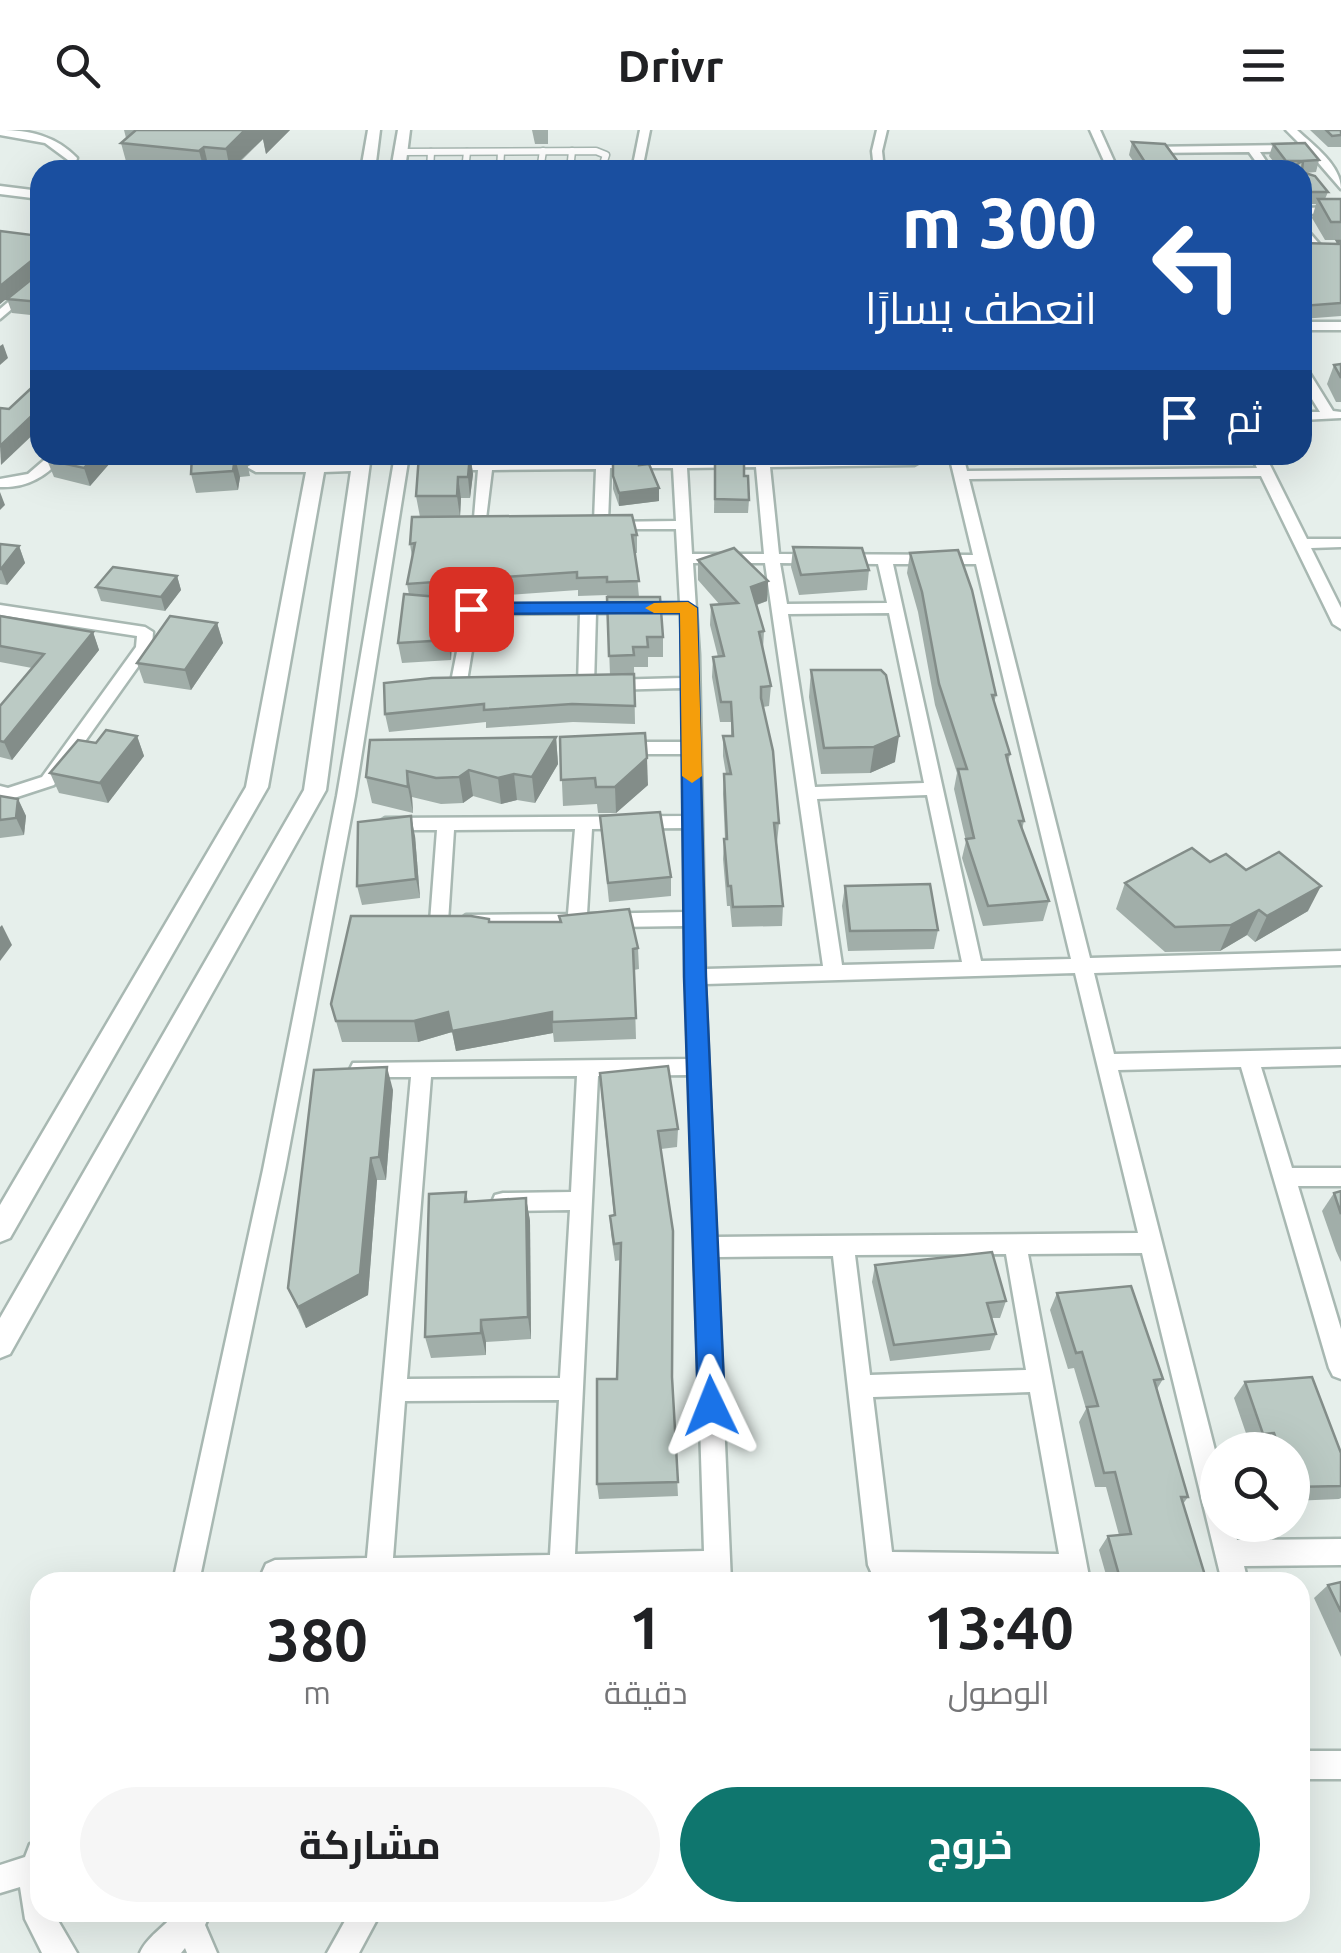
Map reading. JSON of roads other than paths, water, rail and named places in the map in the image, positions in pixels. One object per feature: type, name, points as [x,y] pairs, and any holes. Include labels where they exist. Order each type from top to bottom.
[{"type":"street","points":[[370,160],[374,130]]},
{"type":"street","points":[[400,160],[404,130]]},
{"type":"street","points":[[639,160],[645,130]]},
{"type":"street","points":[[878,160],[882,130]]},
{"type":"street","points":[[1094,130],[1108,160]]},
{"type":"street","points":[[1291,130],[1320,158],[1339,184]]},
{"type":"street","points":[[0,132],[43,137],[60,145],[73,160]]},
{"type":"street","points":[[1252,148],[1260,160]]},
{"type":"street","points":[[1145,150],[1175,154],[1310,148]]},
{"type":"street","points":[[1320,158],[1341,157]]},
{"type":"street","points":[[1320,181],[1339,184]]},
{"type":"street","points":[[0,190],[30,194]]},
{"type":"street","points":[[1312,210],[1341,210]]},
{"type":"street","points":[[1312,237],[1323,248],[1312,248]]},
{"type":"street","points":[[0,315],[30,289]]},
{"type":"street","points":[[1312,326],[1341,326]]},
{"type":"street","points":[[1312,375],[1323,376]]},
{"type":"street","points":[[1312,385],[1335,415]]},
{"type":"street","points":[[0,482],[15,484],[33,479],[48,465]]},
{"type":"street","points":[[256,467],[276,465]]},
{"type":"street","points":[[0,1230],[257,788],[316,465]]},
{"type":"street","points":[[0,1345],[315,790],[360,465]]},
{"type":"street","points":[[188,1572],[364,751],[399,526],[402,465]]},
{"type":"street","points":[[440,466],[618,465]]},
{"type":"street","points":[[680,465],[691,683],[695,977],[718,1572]]},
{"type":"street","points":[[763,465],[780,609],[800,688],[807,793],[832,896],[834,973]]},
{"type":"street","points":[[1200,1441],[959,465],[1266,472]]},
{"type":"street","points":[[1263,465],[1341,624]]},
{"type":"street","points":[[478,527],[485,466]]},
{"type":"street","points":[[601,526],[603,466]]},
{"type":"street","points":[[566,526],[652,526],[683,520]]},
{"type":"street","points":[[460,528],[496,527]]},
{"type":"street","points":[[1302,544],[1341,544]]},
{"type":"street","points":[[685,558],[983,560]]},
{"type":"street","points":[[885,560],[896,608],[904,688],[934,789],[947,892],[973,969]]},
{"type":"street","points":[[586,685],[588,608]]},
{"type":"street","points":[[452,609],[688,608]]},
{"type":"street","points":[[780,609],[896,608]]},
{"type":"street","points":[[471,609],[450,687],[495,686]]},
{"type":"street","points":[[0,610],[145,632],[144,647],[48,781],[8,794],[0,792]]},
{"type":"street","points":[[568,685],[691,683]]},
{"type":"street","points":[[592,749],[692,748]]},
{"type":"street","points":[[807,793],[934,789]]},
{"type":"street","points":[[577,920],[584,822]]},
{"type":"street","points":[[379,824],[693,822]]},
{"type":"street","points":[[446,823],[430,923],[694,919]]},
{"type":"street","points":[[695,977],[1341,958]]},
{"type":"street","points":[[1107,1062],[1341,1057]]},
{"type":"street","points":[[1249,1059],[1341,1368]]},
{"type":"street","points":[[348,1069],[698,1067]]},
{"type":"street","points":[[422,1068],[420,1203],[395,1390],[380,1572],[562,1568],[687,1572]]},
{"type":"street","points":[[562,1568],[588,1068]]},
{"type":"street","points":[[1284,1177],[1341,1176]]},
{"type":"street","points":[[486,1202],[581,1200]]},
{"type":"street","points":[[1015,1244],[1075,1572]]},
{"type":"street","points":[[705,1247],[1151,1244]]},
{"type":"street","points":[[842,1246],[881,1572]]},
{"type":"street","points":[[859,1386],[1040,1380]]},
{"type":"street","points":[[395,1390],[571,1389]]},
{"type":"street","points":[[1225,1542],[1233,1572]]},
{"type":"street","points":[[1228,1553],[1341,1552]]},
{"type":"street","points":[[1310,1766],[1341,1764]]},
{"type":"street","points":[[0,1879],[30,1865]]},
{"type":"street","points":[[40,1922],[53,1951]]},
{"type":"street","points":[[154,1953],[189,1922]]},
{"type":"street","points":[[195,1922],[202,1953]]},
{"type":"street","points":[[342,1953],[360,1922]]},
{"type":"lane","points":[[542,160],[543,151]]},
{"type":"lane","points":[[571,160],[572,151]]},
{"type":"lane","points":[[401,152],[602,152],[606,154],[604,160]]},
{"type":"lane","points":[[431,152],[431,160]]},
{"type":"lane","points":[[466,160],[467,152]]},
{"type":"lane","points":[[501,152],[501,160]]}]
